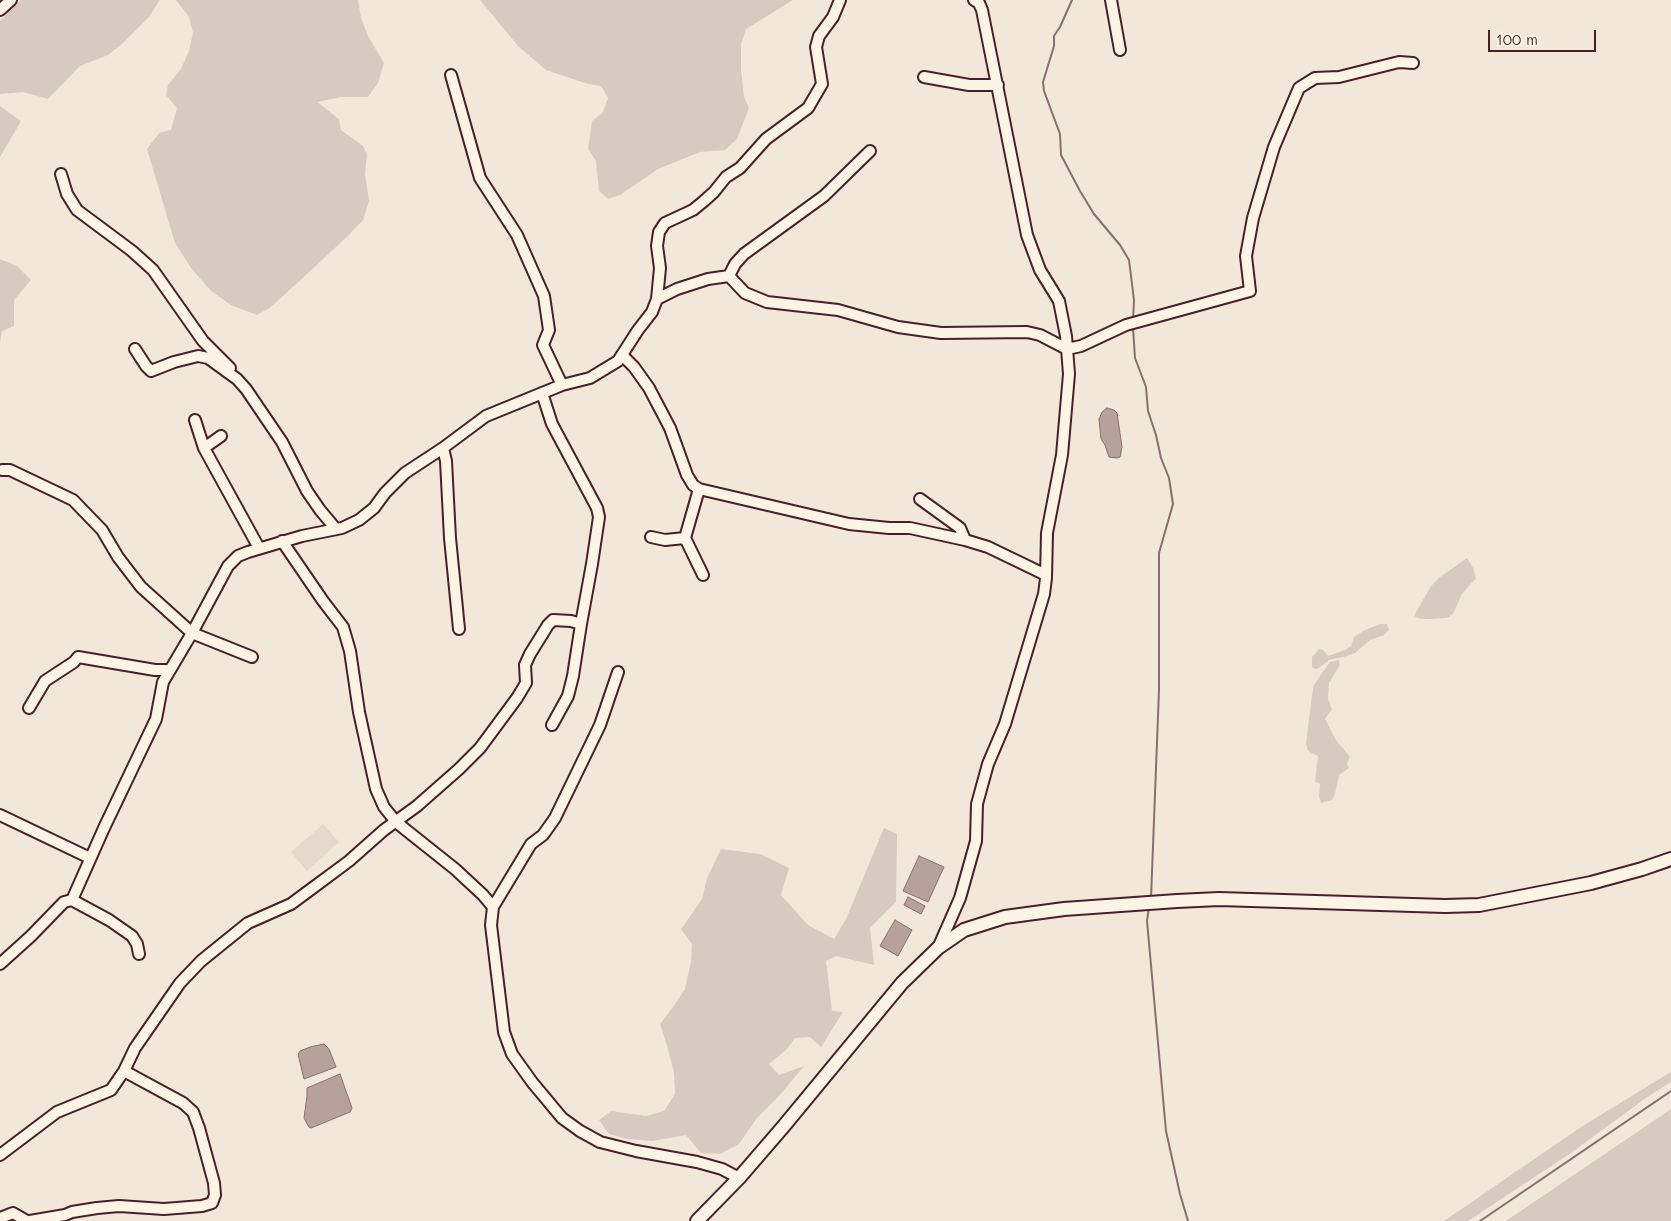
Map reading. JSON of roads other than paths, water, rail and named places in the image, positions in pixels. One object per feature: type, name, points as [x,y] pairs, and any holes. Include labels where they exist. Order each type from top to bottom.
[{"type":"main road","points":[[697,1221],[739,1178],[783,1128],[902,983],[938,948],[964,930],[1005,917],[1064,909],[1137,903],[1219,899],[1445,906],[1479,904],[1591,883],[1642,869],[1671,858]]},
{"type":"street","points":[[0,10],[11,0]]},
{"type":"street","points":[[72,900],[156,719],[163,682],[228,566],[238,556],[259,548],[342,528],[359,520],[374,508],[385,493],[405,473],[486,416],[562,385],[590,378],[613,365],[652,312],[657,299],[660,268],[657,246],[659,232],[665,223],[693,210],[704,201],[726,177],[740,168],[766,139],[808,108],[822,84],[816,47],[819,36],[834,17],[840,0]]},
{"type":"street","points":[[1110,0],[1120,50]]},
{"type":"street","points":[[938,948],[960,898],[976,841],[977,804],[988,764],[1005,724],[1044,594],[1047,533],[1062,455],[1068,374],[1066,336],[1059,301],[1040,270],[1027,235],[998,85],[979,1]]},
{"type":"street","points":[[729,276],[744,293],[767,302],[838,310],[898,327],[941,333],[1027,332],[1040,335],[1067,349],[1081,346],[1126,325],[1250,290],[1246,256],[1253,218],[1274,147],[1299,88],[1315,78],[1339,77],[1399,62],[1413,63]]},
{"type":"street","points":[[451,75],[480,178],[517,235],[544,296],[549,330],[543,345],[562,385]]},
{"type":"street","points":[[924,77],[969,85],[998,85]]},
{"type":"street","points":[[729,276],[735,264],[744,254],[824,196],[870,151]]},
{"type":"street","points":[[61,174],[66,194],[77,210],[132,251],[153,270],[203,341],[232,371],[246,389],[282,442],[307,491],[336,529]]},
{"type":"street","points":[[657,299],[677,289],[708,279],[729,276]]},
{"type":"street","points":[[135,348],[151,371],[174,362],[198,356],[208,358],[237,379]]},
{"type":"street","points":[[622,355],[634,367],[649,388],[670,428],[687,475],[693,485],[699,490],[848,524],[910,528],[966,540],[988,547],[1046,575]]},
{"type":"street","points":[[542,393],[552,424],[597,508],[599,517],[573,676],[568,696],[552,725]]},
{"type":"street","points":[[195,420],[204,448],[259,548]]},
{"type":"street","points":[[204,448],[221,436]]},
{"type":"street","points":[[443,448],[446,461],[458,629]]},
{"type":"street","points":[[2,470],[10,470],[73,500],[102,530],[118,557],[141,587],[192,632],[252,657]]},
{"type":"street","points":[[699,490],[685,538],[703,575]]},
{"type":"street","points":[[920,499],[960,528],[966,540]]},
{"type":"street","points":[[651,537],[665,540],[685,538]]},
{"type":"street","points":[[282,541],[343,627],[350,651],[359,712],[376,789],[384,807],[396,822],[455,869],[493,907]]},
{"type":"street","points":[[0,1155],[57,1112],[111,1090],[124,1071],[135,1048],[180,984],[201,961],[248,923],[291,904],[349,861],[459,769],[480,748],[506,714],[526,683],[525,665],[530,654],[553,620],[571,621],[581,624]]},
{"type":"street","points":[[28,708],[45,681],[74,662],[78,657],[154,670],[170,670]]},
{"type":"street","points":[[618,672],[600,725],[556,818],[543,835],[531,844],[493,907],[491,925],[504,1032],[512,1054],[532,1082],[562,1118],[580,1131],[600,1142],[636,1151],[697,1162],[722,1169],[739,1178]]},
{"type":"street","points":[[0,815],[90,858]]},
{"type":"street","points":[[0,964],[64,902],[72,900],[109,920],[132,936],[137,944],[139,954]]},
{"type":"street","points":[[0,1218],[12,1213],[28,1221],[97,1208],[119,1206],[164,1209],[212,1203],[216,1195],[214,1183],[193,1112],[183,1103],[124,1071]]},
{"type":"waterway","points":[[1072,0],[1054,36],[1054,46],[1043,82],[1044,91],[1060,134],[1061,155],[1094,214],[1120,245],[1129,260],[1134,300],[1133,320]]},
{"type":"waterway","points":[[1133,328],[1135,358],[1146,387],[1148,411],[1161,458],[1169,478],[1173,504],[1159,553],[1159,690],[1151,898]]},
{"type":"waterway","points":[[1149,907],[1147,921],[1166,1131],[1188,1221]]},
{"type":"waterway","points":[[1480,1221],[1671,1091]]}]
